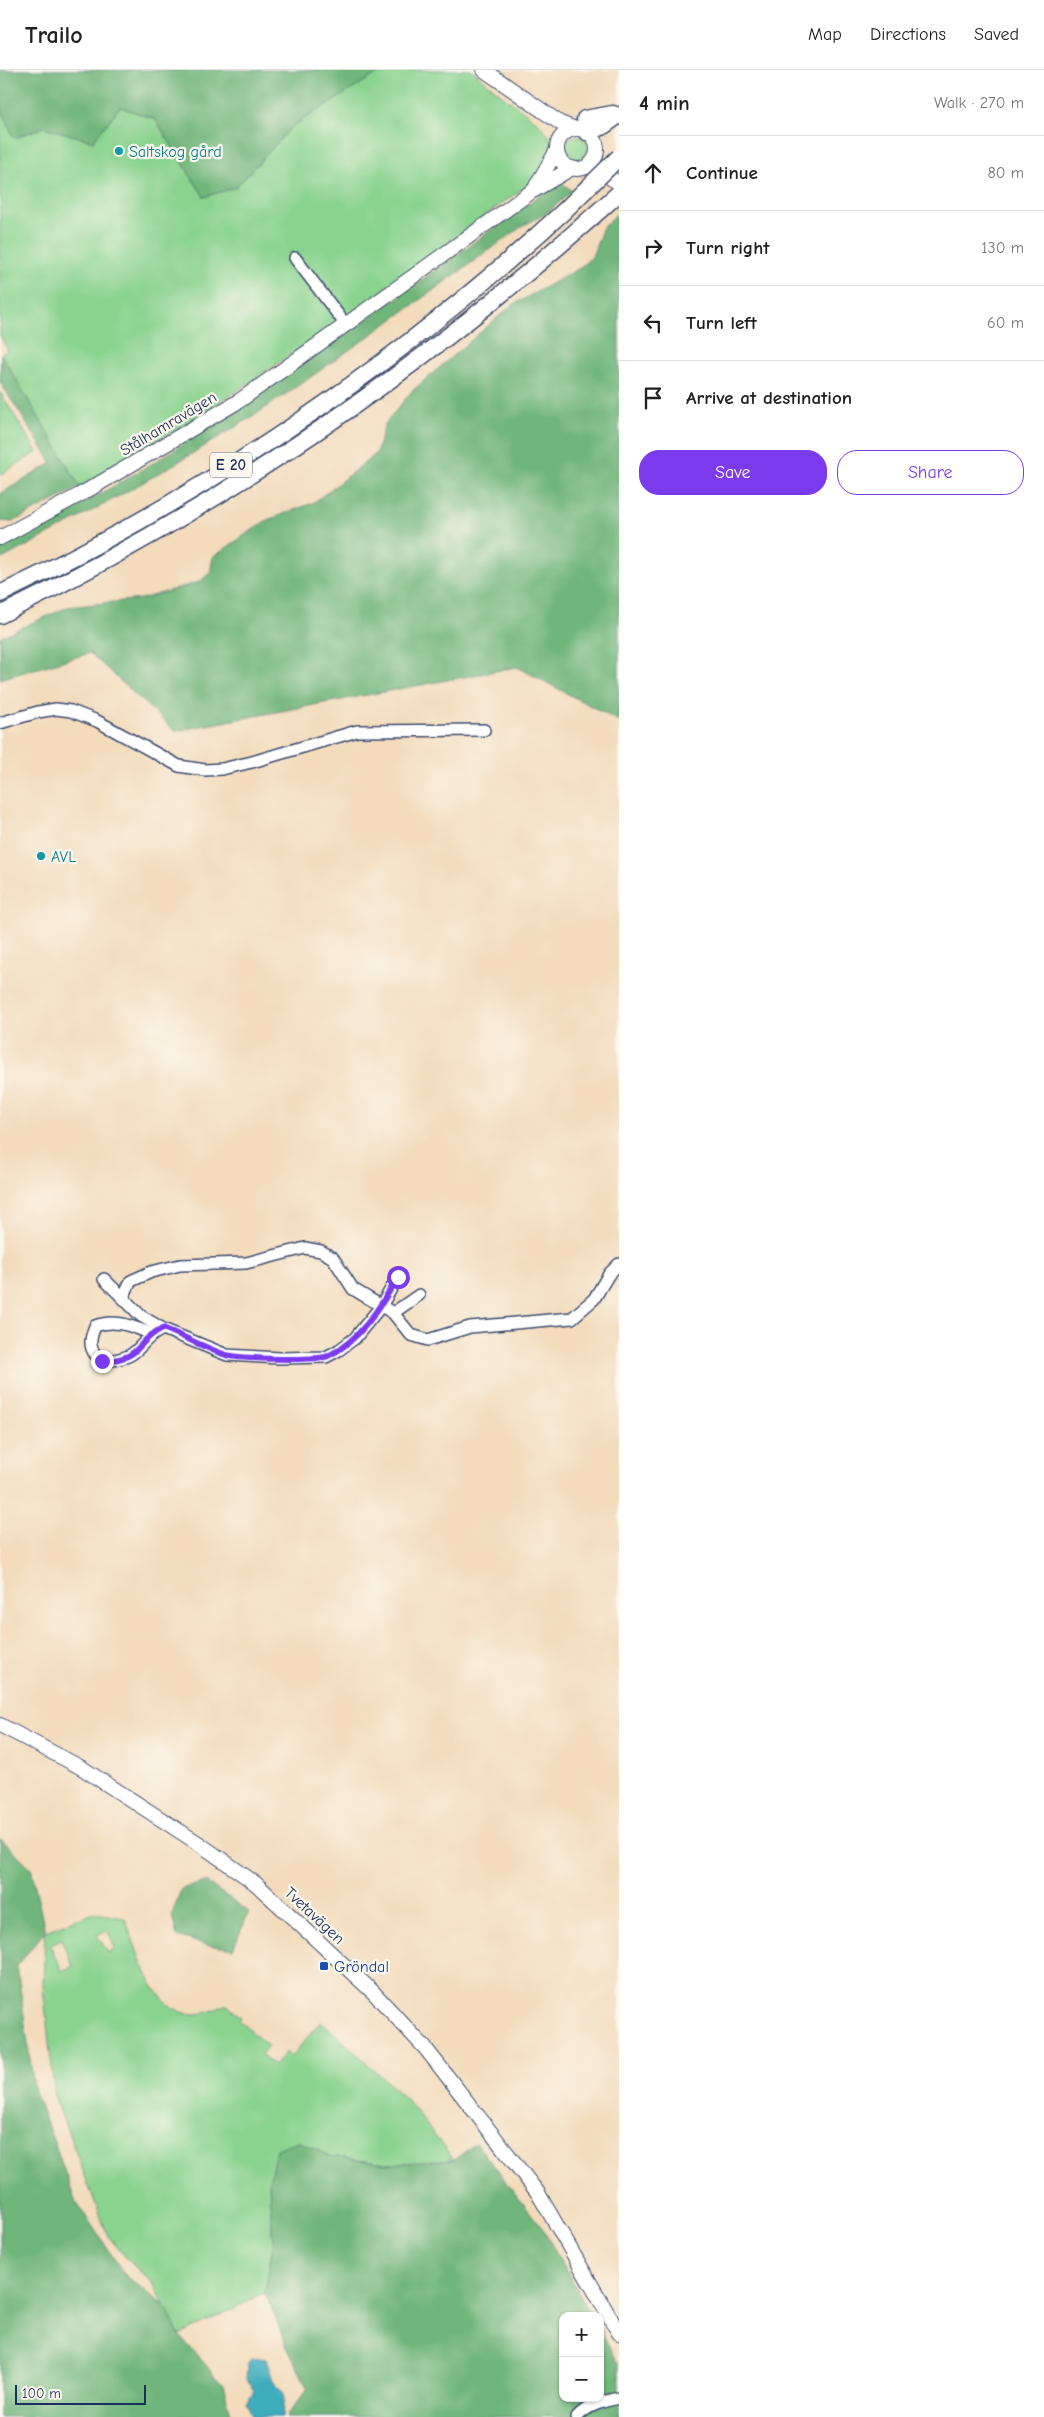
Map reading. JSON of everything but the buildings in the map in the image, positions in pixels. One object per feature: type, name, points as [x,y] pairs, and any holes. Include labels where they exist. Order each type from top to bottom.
[{"type":"highway","points":[[586,130],[619,110]]},
{"type":"highway","points":[[586,130],[602,127],[619,115]]},
{"type":"highway","name":"E 20","points":[[0,594],[120,532],[225,470],[316,410],[448,312],[508,263],[619,157]]},
{"type":"highway","name":"E 20","points":[[0,615],[139,541],[234,485],[326,425],[457,330],[585,224],[619,193]]},
{"type":"main road","points":[[483,70],[515,92],[565,116],[586,130],[607,160],[619,168]]},
{"type":"main road","points":[[483,70],[548,125],[563,163],[575,168],[599,171],[619,183]]},
{"type":"main road","points":[[557,147],[564,133],[586,130]]},
{"type":"main road","points":[[575,168],[593,160],[597,151],[586,130]]},
{"type":"main road","name":"Stålhamravägen","points":[[531,192],[542,179],[557,147]]},
{"type":"main road","name":"Stålhamravägen","points":[[0,538],[83,493],[239,401],[531,192],[575,168]]},
{"type":"main road","name":"Tvetavägen","points":[[0,1725],[82,1768],[209,1850],[255,1883],[373,1992],[426,2049],[538,2193],[619,2333]]},
{"type":"street","points":[[295,258],[346,325]]},
{"type":"street","points":[[3,722],[56,709],[71,711],[97,721],[171,762],[205,770],[222,769],[252,762],[357,731],[388,729],[484,730]]},
{"type":"street","points":[[123,1297],[131,1281],[151,1272],[180,1265],[246,1263],[305,1248],[321,1251],[333,1258],[353,1289],[393,1313],[411,1335],[428,1340],[470,1326],[572,1318],[594,1299],[610,1274],[619,1264]]},
{"type":"street","points":[[104,1279],[141,1316],[163,1328],[227,1355],[280,1358],[326,1357],[355,1338],[380,1306],[398,1277]]},
{"type":"street","points":[[393,1313],[419,1295]]},
{"type":"street","points":[[152,1334],[123,1323],[105,1321],[94,1326],[89,1340],[93,1354],[102,1361],[121,1360],[134,1354],[152,1334],[163,1328]]},
{"type":"street","points":[[577,2417],[590,2407],[604,2400],[619,2398]]},
{"type":"green space","points":[[0,70],[383,70],[293,126],[236,187],[204,197],[155,119],[120,107],[93,141],[44,127],[14,138],[0,105]]},
{"type":"green space","points":[[383,70],[472,70],[540,125],[547,133],[551,141],[551,150],[547,160],[526,186],[334,325],[182,427],[80,487],[1,354],[8,350],[0,336],[0,105],[14,138],[44,127],[93,141],[120,107],[155,119],[204,197],[236,187],[293,126]]},
{"type":"green space","points":[[576,136],[584,140],[588,148],[584,156],[576,160],[568,156],[564,148],[568,140]]},
{"type":"green space","points":[[560,181],[572,191],[547,213],[524,225],[293,389],[228,432],[164,470],[0,560],[0,547],[75,508],[218,422],[356,327]]},
{"type":"green space","points":[[619,212],[619,721],[517,667],[175,731],[90,653],[0,679],[0,637],[68,607],[141,599],[199,582],[210,573],[213,557],[267,520],[313,503],[376,454],[385,424],[411,392],[511,306],[578,269],[592,257],[603,227]]},
{"type":"green space","points":[[1,354],[80,487],[13,522],[0,521],[0,494],[52,463],[0,382]]},
{"type":"green space","points":[[0,392],[37,452],[0,475]]},
{"type":"green space","points":[[0,1838],[31,1868],[45,1931],[17,1966],[34,2088],[75,2200],[125,2275],[167,2308],[179,2335],[223,2384],[232,2417],[0,2417]]},
{"type":"green space","points":[[206,1882],[249,1912],[233,1949],[207,1945],[177,1936],[172,1915],[181,1889]]},
{"type":"green space","points":[[94,1913],[125,1918],[147,1975],[158,1992],[170,2005],[185,2013],[204,2013],[226,2004],[241,2017],[239,2021],[268,2046],[261,2054],[274,2066],[286,2052],[292,2056],[321,2021],[409,2102],[454,2160],[386,2164],[330,2156],[299,2142],[269,2183],[273,2243],[265,2293],[179,2335],[155,2286],[129,2261],[108,2236],[55,2098],[43,1987],[45,1931]],"holes":[[[107,1930],[115,1948],[108,1953],[97,1935]],[[61,1939],[73,1966],[62,1971],[50,1945]]]},
{"type":"green space","points":[[299,2142],[330,2156],[386,2164],[454,2160],[476,2143],[543,2229],[590,2312],[559,2312],[559,2402],[604,2402],[604,2337],[619,2364],[619,2417],[286,2417],[308,2388],[288,2349],[265,2293],[273,2243],[269,2183],[276,2149]]},
{"type":"water","points":[[252,2359],[266,2359],[273,2380],[282,2391],[284,2398],[282,2417],[253,2417],[246,2402],[254,2391],[246,2378],[247,2364]]},
{"type":"place","name":"Saltskog gård","points":[[119,151]]},
{"type":"place","name":"AVL","points":[[41,856]]},
{"type":"place","name":"Gröndal","points":[[324,1966]]},
{"type":"route","points":[[102,1361],[121,1360],[134,1354],[152,1334],[163,1328],[227,1355],[280,1358],[326,1357],[355,1338],[380,1306],[398,1277]]}]
